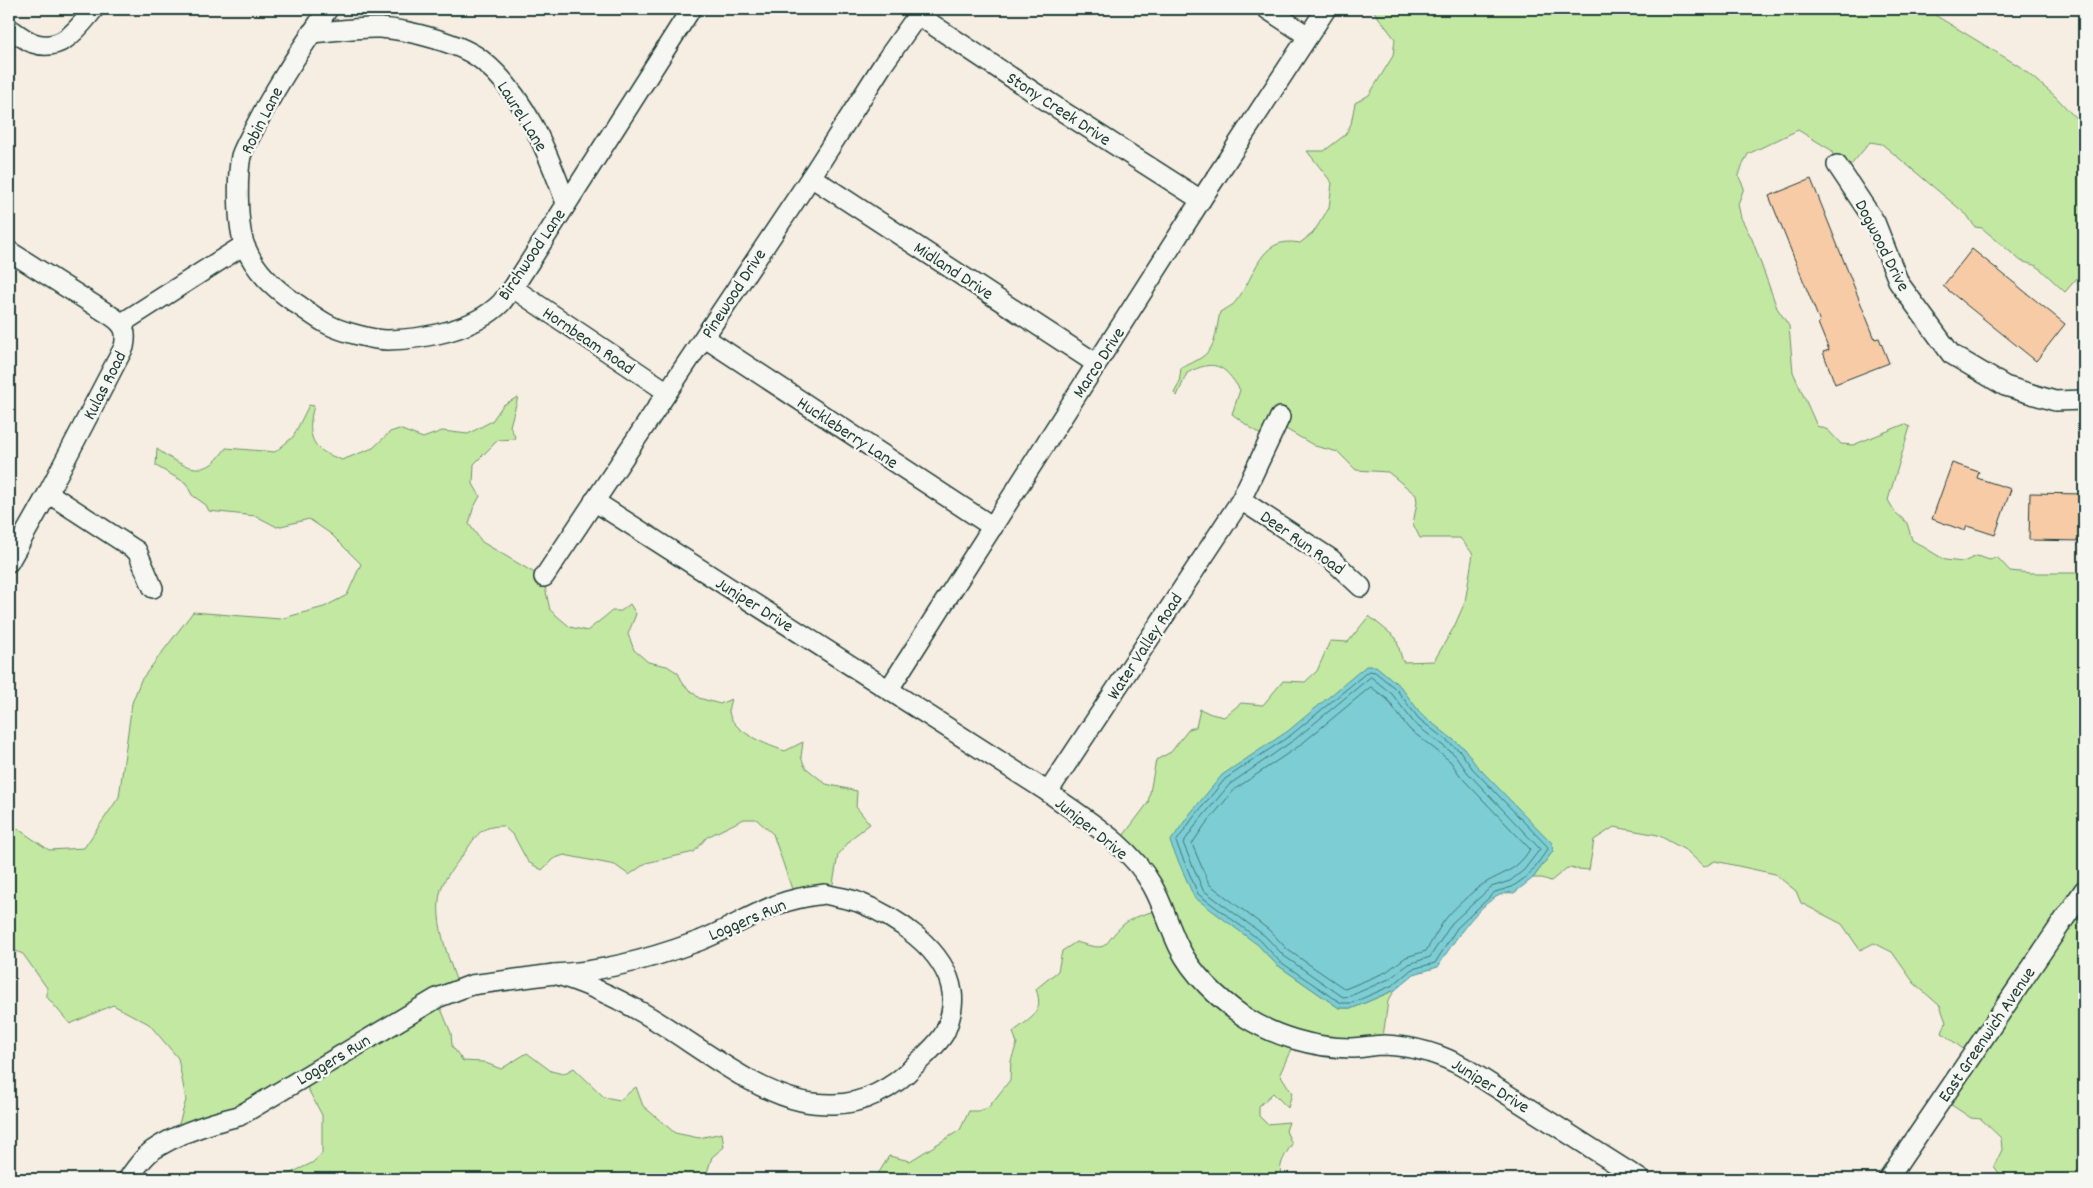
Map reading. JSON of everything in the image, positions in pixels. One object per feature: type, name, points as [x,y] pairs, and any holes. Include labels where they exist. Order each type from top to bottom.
[{"type":"street","points":[[9,28],[34,43],[60,44],[68,38],[94,9]]},
{"type":"street","name":"Robin Lane","points":[[244,245],[238,193],[238,178],[242,154],[263,112],[328,9]]},
{"type":"street","name":"Birchwood Lane","points":[[244,245],[258,272],[283,294],[330,326],[386,340],[418,337],[449,331],[472,321],[501,303],[513,288],[566,202],[691,9]]},
{"type":"street","points":[[1267,9],[1308,36]]},
{"type":"street","name":"Marco Drive","points":[[889,690],[1201,200],[1326,9]]},
{"type":"street","name":"Pinewood Drive","points":[[544,577],[666,391],[705,338],[884,63],[920,12]]},
{"type":"street","name":"Stony Creek Drive","points":[[920,12],[1062,111],[1201,200]]},
{"type":"street","name":"Laurel Lane","points":[[312,34],[380,28],[435,38],[483,60],[505,83],[528,118],[551,161],[566,202]]},
{"type":"street","name":"Dogwood Drive","points":[[1837,165],[1875,222],[1899,283],[1951,354],[2005,386],[2055,401],[2084,400]]},
{"type":"street","name":"Midland Drive","points":[[811,177],[1097,364]]},
{"type":"street","points":[[9,251],[122,323],[244,245]]},
{"type":"street","name":"Hornbeam Road","points":[[513,288],[666,391]]},
{"type":"street","name":"Kulas Road","points":[[9,562],[48,493],[124,347],[126,336],[122,323]]},
{"type":"street","name":"Huckleberry Lane","points":[[705,338],[993,526]]},
{"type":"street","points":[[1242,500],[1280,417]]},
{"type":"street","points":[[48,493],[137,552],[153,588]]},
{"type":"street","name":"Deer Run Road","points":[[1242,500],[1331,559],[1361,588]]},
{"type":"street","name":"Water Valley Road","points":[[1048,792],[1242,500]]},
{"type":"street","name":"Juniper Drive","points":[[594,501],[1048,792],[1111,838],[1134,861],[1152,884],[1184,955],[1198,974],[1222,1000],[1244,1016],[1289,1039],[1350,1048],[1385,1045],[1447,1058],[1468,1069],[1640,1179]]},
{"type":"street","name":"East Greenwich Avenue","points":[[1888,1179],[2084,890]]},
{"type":"street","name":"Loggers Run","points":[[128,1179],[137,1166],[152,1151],[212,1123],[239,1116],[437,998],[471,985],[554,974],[575,973],[616,966],[656,955],[696,942],[777,904],[800,897],[825,894],[856,901],[884,913],[906,927],[922,941],[943,966],[952,992],[952,1011],[944,1034],[908,1073],[886,1089],[859,1101],[833,1104],[809,1102],[801,1101],[761,1086],[643,1013],[576,980],[554,974]]},
{"type":"green space","points":[[1372,9],[1925,9],[2019,66],[2055,96],[2084,127],[2084,270],[2065,292],[2037,266],[2021,261],[1982,228],[1975,227],[1967,215],[1882,144],[1870,142],[1842,176],[1831,150],[1798,130],[1748,154],[1738,175],[1744,188],[1738,204],[1741,218],[1752,239],[1777,308],[1789,326],[1793,372],[1817,426],[1828,430],[1841,444],[1853,445],[1905,424],[1910,427],[1888,500],[1895,512],[1907,523],[1912,540],[1945,560],[1963,562],[1977,556],[1990,560],[1997,557],[2010,571],[2084,573],[2084,1179],[2003,1179],[1994,1166],[2002,1150],[2001,1138],[1981,1119],[1971,1118],[1944,1100],[1971,1055],[1942,1033],[1946,1022],[1940,1006],[1914,983],[1892,952],[1874,943],[1860,950],[1842,924],[1801,903],[1796,891],[1775,874],[1715,861],[1704,867],[1687,851],[1658,835],[1614,827],[1594,840],[1589,870],[1567,868],[1551,881],[1533,878],[1553,851],[1242,928],[1276,964],[1339,1008],[1353,1008],[1395,990],[1388,1001],[1382,1044],[1294,1042],[1280,1074],[1292,1093],[1288,1108],[1273,1093],[1259,1106],[1259,1116],[1267,1124],[1289,1122],[1286,1131],[1292,1144],[1284,1156],[1281,1165],[1282,1179],[875,1179],[889,1156],[910,1161],[960,1130],[969,1111],[979,1111],[988,1108],[1010,1080],[1011,1061],[1017,1043],[1013,1032],[1034,1015],[1039,1004],[1036,989],[1058,971],[1062,951],[1076,942],[1101,947],[1127,922],[1160,909],[1117,844],[1148,803],[1156,760],[1171,752],[1189,729],[1196,727],[1200,709],[1224,717],[1241,703],[1263,705],[1283,681],[1305,682],[1317,671],[1330,641],[1348,642],[1369,616],[1396,638],[1403,662],[1434,661],[1454,627],[1465,602],[1473,554],[1460,538],[1420,538],[1413,524],[1417,502],[1416,495],[1388,472],[1356,470],[1338,452],[1315,446],[1284,428],[1270,442],[1232,414],[1240,390],[1229,374],[1218,366],[1204,366],[1187,373],[1177,396],[1174,393],[1179,384],[1181,368],[1201,358],[1211,348],[1220,312],[1235,303],[1267,251],[1275,245],[1286,242],[1300,243],[1313,233],[1329,208],[1332,183],[1307,151],[1324,151],[1345,135],[1351,124],[1355,103],[1369,95],[1393,56],[1395,39]]},
{"type":"green space","points":[[518,397],[510,426],[516,439],[498,440],[474,464],[473,484],[480,496],[473,509],[469,524],[482,542],[543,578],[550,610],[570,627],[587,631],[612,611],[621,611],[630,604],[636,614],[628,634],[634,650],[648,662],[667,666],[678,673],[684,685],[699,698],[720,704],[731,699],[729,708],[731,718],[736,725],[751,737],[785,751],[803,742],[801,757],[805,767],[826,784],[857,791],[856,807],[870,824],[853,837],[838,855],[831,895],[795,898],[773,834],[756,819],[744,819],[707,837],[694,852],[646,863],[629,875],[615,865],[564,855],[553,859],[542,870],[528,862],[514,836],[503,826],[495,826],[484,830],[476,836],[443,884],[439,909],[442,936],[459,988],[437,999],[451,1033],[452,1046],[463,1061],[483,1062],[501,1069],[527,1053],[551,1071],[563,1074],[574,1068],[604,1097],[620,1100],[636,1087],[643,1106],[675,1133],[699,1138],[722,1133],[724,1147],[712,1157],[705,1179],[373,1179],[361,1174],[342,1173],[324,1179],[278,1179],[312,1163],[322,1154],[322,1115],[302,1078],[236,1116],[176,1134],[186,1100],[178,1058],[149,1024],[113,1005],[70,1024],[47,997],[47,988],[23,954],[9,948],[9,818],[15,827],[49,850],[84,848],[119,797],[132,703],[141,680],[193,612],[280,619],[324,607],[347,595],[361,564],[331,534],[309,519],[277,527],[256,516],[209,511],[206,505],[192,495],[186,483],[156,466],[157,449],[184,465],[199,468],[213,463],[226,448],[275,452],[293,437],[309,405],[314,406],[311,417],[311,434],[316,445],[325,452],[342,460],[373,448],[390,432],[399,429],[423,438],[442,431],[468,434],[492,421],[503,405]]},
{"type":"water","points":[[1366,666],[1376,666],[1400,686],[1422,715],[1464,748],[1476,765],[1552,843],[1553,851],[1533,878],[1514,893],[1503,894],[1492,899],[1470,920],[1438,967],[1414,974],[1395,990],[1353,1008],[1339,1008],[1276,964],[1258,945],[1194,897],[1170,842],[1189,815],[1222,775],[1288,731]]},
{"type":"building","points":[[1811,179],[1875,339],[1879,338],[1889,363],[1835,384],[1823,352],[1829,350],[1818,323],[1820,322],[1769,196]]},
{"type":"building","points":[[1972,249],[2065,324],[2036,361],[1943,286]]},
{"type":"building","points":[[1952,463],[1979,472],[1977,478],[2011,489],[1995,535],[1967,526],[1965,531],[1932,519]]},
{"type":"building","points":[[2030,493],[2084,494],[2084,541],[2029,540]]}]
